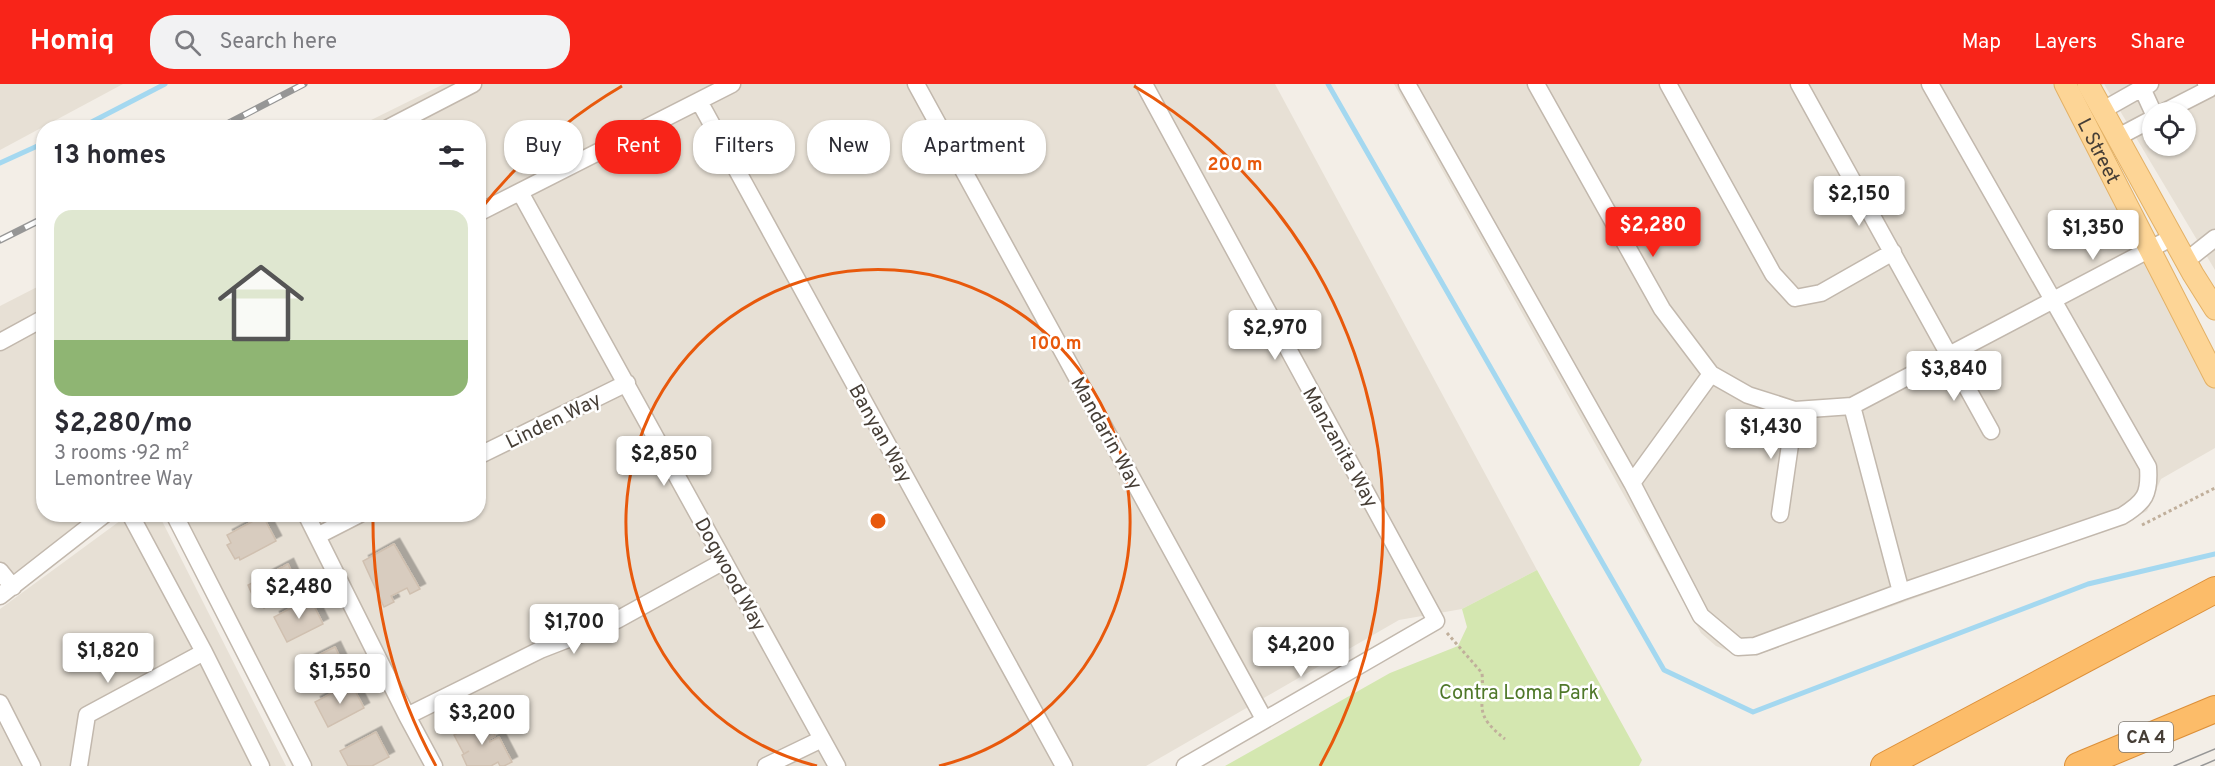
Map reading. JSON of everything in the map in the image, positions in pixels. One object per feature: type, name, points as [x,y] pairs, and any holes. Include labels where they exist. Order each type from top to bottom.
[{"type":"highway","points":[[1884,766],[2215,591]]},
{"type":"highway","name":"CA 4","points":[[2078,766],[2215,709]]},
{"type":"main road","name":"L Street","points":[[2065,84],[2215,377]]},
{"type":"main road","name":"L Street","points":[[2088,84],[2215,309]]},
{"type":"main road","points":[[2187,322],[2210,339],[2215,346]]},
{"type":"street","points":[[403,120],[473,84]]},
{"type":"street","points":[[486,209],[732,84]]},
{"type":"street","name":"Mandarin Way","points":[[916,84],[1264,719]]},
{"type":"street","name":"Manzanita Way","points":[[1144,84],[1436,621]]},
{"type":"street","points":[[1407,84],[1632,483],[1701,616],[1738,647],[1755,646],[1901,592],[2122,516],[2136,507],[2146,495],[2149,482],[2148,467],[1930,84]]},
{"type":"street","points":[[1536,84],[1662,309],[1711,374],[1748,395],[1795,410],[1852,406],[2054,302],[2173,237]]},
{"type":"street","points":[[1668,84],[1773,274],[1795,298],[1821,293],[1893,252]]},
{"type":"street","points":[[1799,84],[1991,431]]},
{"type":"street","points":[[2184,102],[2209,89],[2206,84]]},
{"type":"street","points":[[2103,110],[2146,86],[2150,102]]},
{"type":"street","name":"Banyan Way","points":[[699,101],[1064,766]]},
{"type":"street","points":[[2118,137],[2142,124]]},
{"type":"street","name":"Dogwood Way","points":[[520,192],[837,766]]},
{"type":"street","points":[[2186,261],[2215,238]]},
{"type":"street","points":[[0,342],[36,322]]},
{"type":"street","points":[[1632,483],[1711,374]]},
{"type":"street","name":"Linden Way","points":[[486,452],[627,383]]},
{"type":"street","points":[[1852,406],[1901,592]]},
{"type":"street","points":[[1780,514],[1795,410]]},
{"type":"street","points":[[0,571],[7,592],[95,522]]},
{"type":"street","points":[[134,522],[204,652],[261,766]]},
{"type":"street","points":[[178,522],[303,766]]},
{"type":"street","points":[[310,522],[407,716],[435,766]]},
{"type":"street","points":[[317,536],[344,522]]},
{"type":"street","points":[[407,716],[540,650],[617,620],[724,561]]},
{"type":"street","points":[[1185,766],[1436,621]]},
{"type":"street","points":[[79,766],[87,715],[204,652]]},
{"type":"street","points":[[0,703],[32,766]]},
{"type":"street","points":[[766,766],[822,739]]},
{"type":"path","points":[[1436,621],[1482,673],[1482,716],[1492,729],[1505,739]]},
{"type":"shaded area","points":[[0,84],[123,84],[56,120],[36,120],[36,131],[0,150]]},
{"type":"shaded area","points":[[444,84],[1275,84],[1537,570],[1462,609],[1399,620],[1146,766],[292,766],[169,522],[486,522],[486,120],[371,120]]},
{"type":"shaded area","points":[[1394,84],[2065,84],[2215,377],[2215,448],[2161,479],[2147,511],[2125,522],[1766,652],[1736,654],[1716,646],[1701,633]]},
{"type":"shaded area","points":[[2088,84],[2104,84],[2092,91]]},
{"type":"shaded area","points":[[2104,84],[2215,84],[2215,270],[2147,156],[2196,156],[2196,102],[2142,102],[2142,148]]},
{"type":"shaded area","points":[[36,288],[36,522],[79,522],[22,568],[0,582],[0,306]]},
{"type":"shaded area","points":[[118,522],[163,522],[286,766],[0,766],[0,609]]},
{"type":"green space","name":"Contra Loma Park","points":[[1537,570],[1642,760],[1639,766],[1225,766],[1390,673],[1458,646],[1467,627],[1462,609]]},
{"type":"building","points":[[252,522],[266,522],[276,541],[240,560],[239,557],[235,559],[227,545],[231,543],[227,535]]},
{"type":"building","points":[[394,544],[420,589],[410,594],[407,588],[391,596],[394,602],[384,607],[363,561]]},
{"type":"building","points":[[288,564],[300,590],[264,608],[259,598],[255,601],[248,585]]},
{"type":"building","points":[[310,598],[323,624],[287,642],[274,617]]},
{"type":"building","points":[[335,647],[347,672],[312,690],[299,665]]},
{"type":"building","points":[[351,683],[364,708],[328,727],[315,702]]},
{"type":"building","points":[[486,718],[495,736],[489,739],[490,742],[499,737],[512,762],[504,766],[500,766],[498,762],[491,766],[467,766],[462,755],[464,754],[454,735]]},
{"type":"building","points":[[376,732],[389,757],[372,766],[348,766],[340,751]]},
{"type":"waterway","points":[[95,120],[165,84]]},
{"type":"waterway","points":[[1328,84],[1664,670],[1753,712],[2088,584],[2215,554]]},
{"type":"waterway","points":[[0,163],[36,147]]},
{"type":"tram line","points":[[2174,766],[2215,749]]},
{"type":"tram line","points":[[2201,766],[2215,760]]},
{"type":"railway","points":[[234,120],[304,84]]},
{"type":"railway","points":[[0,240],[36,222]]}]
